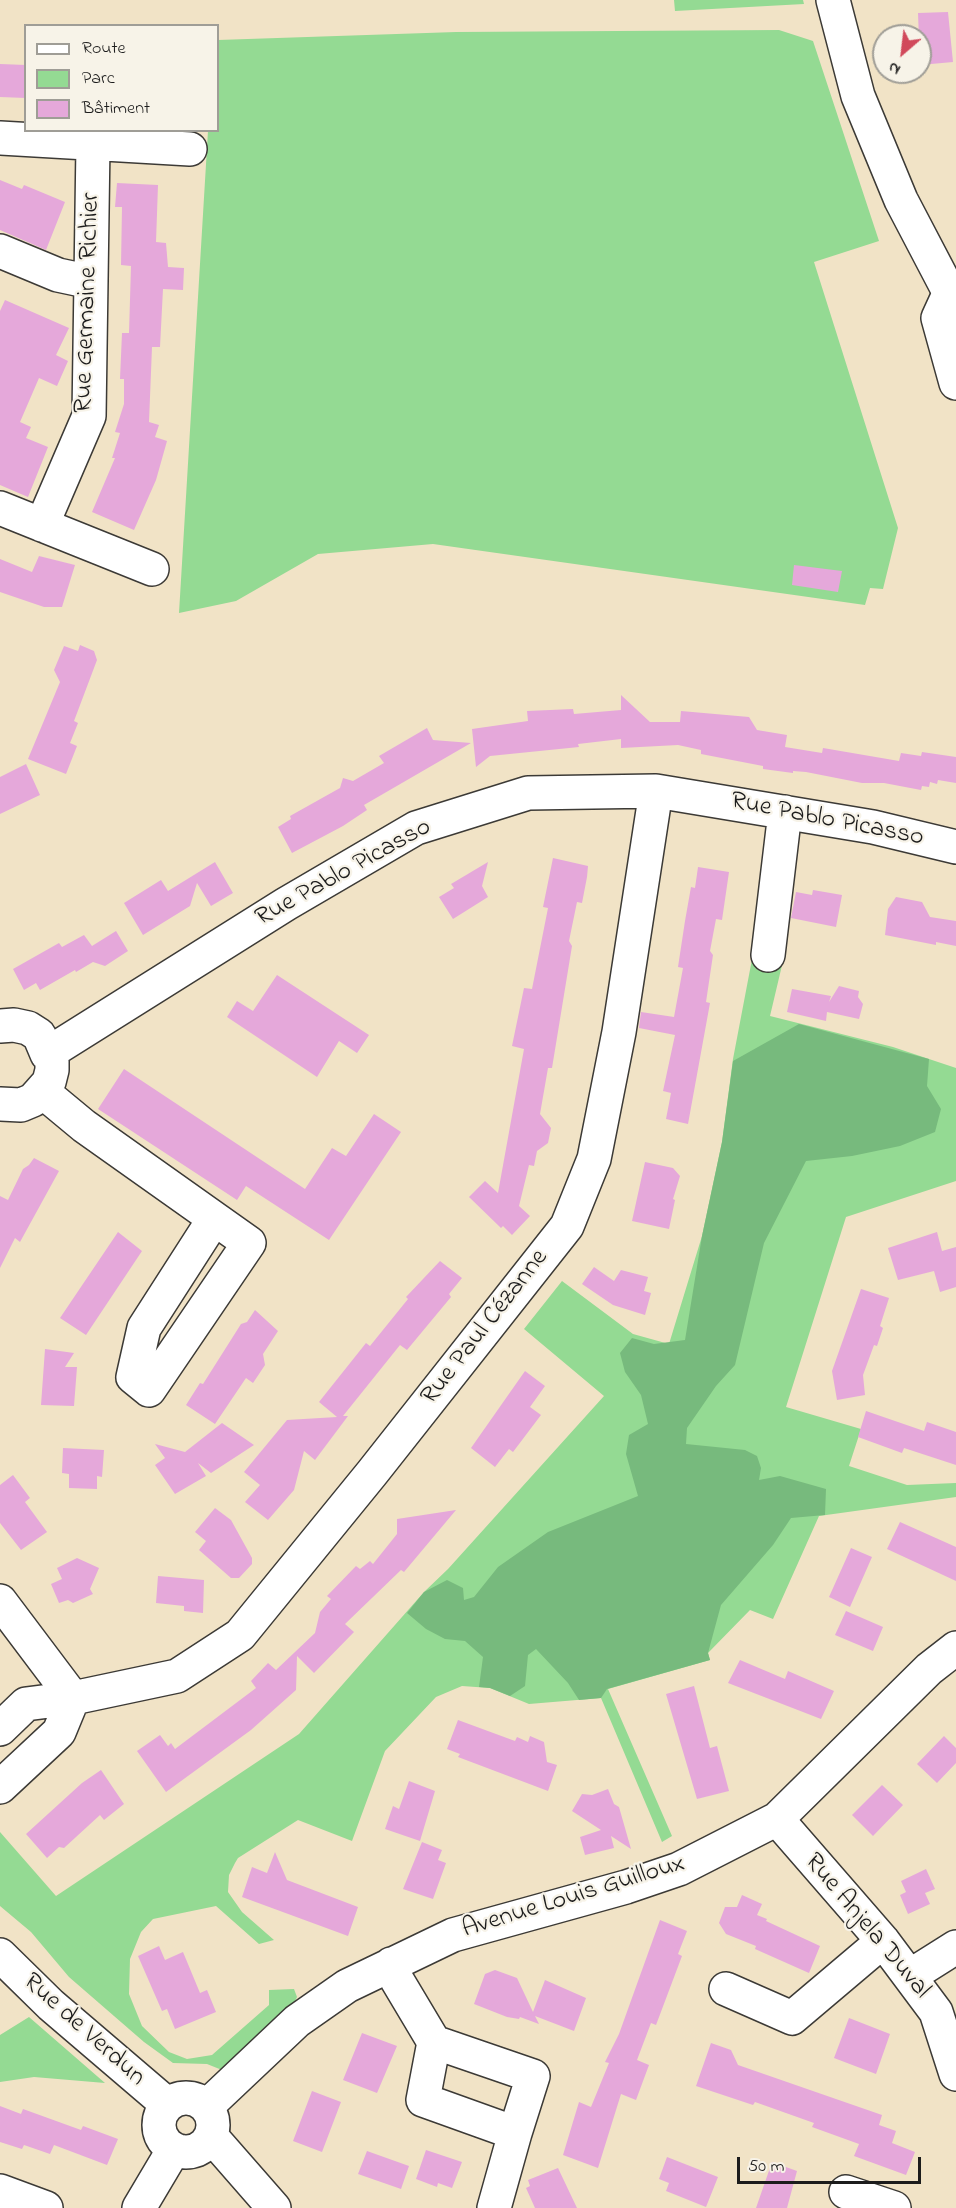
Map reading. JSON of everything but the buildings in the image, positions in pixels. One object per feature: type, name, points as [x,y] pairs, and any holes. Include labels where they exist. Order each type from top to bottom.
[{"type":"street","points":[[833,0],[858,96],[901,200],[953,299],[938,318],[956,383]]},
{"type":"street","points":[[0,138],[190,149]]},
{"type":"street","name":"Rue Germaine Richier","points":[[42,525],[89,416],[93,144]]},
{"type":"street","points":[[0,251],[57,274],[91,282]]},
{"type":"street","points":[[0,508],[152,569]]},
{"type":"street","name":"Rue Pablo Picasso","points":[[47,1054],[286,904],[416,828],[528,794],[657,791],[873,827],[956,847]]},
{"type":"street","name":"Rue Paul Cézanne","points":[[0,1729],[26,1704],[73,1698],[177,1676],[240,1635],[380,1464],[567,1226],[594,1159],[619,1032],[657,791]]},
{"type":"street","points":[[768,955],[785,812]]},
{"type":"street","points":[[0,1026],[14,1025],[28,1028],[39,1035],[47,1054],[52,1057],[52,1070],[43,1092],[33,1100],[21,1105],[0,1104]]},
{"type":"street","points":[[43,1092],[84,1126],[249,1244],[149,1390],[133,1377],[144,1328],[214,1219]]},
{"type":"street","points":[[0,1601],[73,1698],[59,1732],[0,1787]]},
{"type":"street","name":"Avenue Louis Guilloux","points":[[208,2121],[228,2083],[297,2021],[347,1986],[453,1935],[626,1887],[679,1869],[777,1819],[929,1669],[956,1648]]},
{"type":"street","name":"Rue Anjela Duval","points":[[777,1819],[883,1941],[936,2012],[956,2074]]},
{"type":"street","points":[[726,1989],[792,2018],[883,1941]]},
{"type":"street","points":[[910,1976],[956,1947]]},
{"type":"street","name":"Rue de Verdun","points":[[0,1955],[51,2005],[168,2105]]},
{"type":"street","points":[[391,1964],[397,1980],[434,2042],[533,2076],[494,2208]]},
{"type":"street","points":[[434,2042],[423,2100],[515,2133]]},
{"type":"street","points":[[208,2121],[206,2143],[191,2151],[174,2149],[167,2144],[159,2129],[162,2112],[168,2105],[183,2098],[199,2102],[208,2121],[274,2208]]},
{"type":"street","points":[[139,2208],[174,2149]]},
{"type":"street","points":[[0,2191],[46,2208]]},
{"type":"street","points":[[846,2192],[894,2208]]},
{"type":"green space","points":[[674,0],[803,0],[804,4],[675,11]]},
{"type":"green space","points":[[779,30],[813,41],[879,241],[814,262],[898,528],[883,589],[870,588],[865,605],[433,544],[318,554],[236,601],[179,613],[208,132],[219,132],[219,40],[456,32]]},
{"type":"green space","points":[[753,954],[783,961],[770,1016],[893,1047],[956,1068],[956,1181],[846,1217],[786,1407],[861,1429],[849,1466],[907,1485],[956,1483],[956,1497],[819,1516],[773,1619],[750,1610],[708,1653],[710,1660],[608,1689],[672,1836],[662,1842],[601,1698],[529,1704],[490,1688],[462,1686],[436,1697],[385,1751],[352,1841],[298,1820],[238,1858],[229,1875],[228,1892],[242,1912],[274,1940],[259,1944],[216,1906],[153,1919],[141,1932],[130,1959],[129,1994],[142,2026],[169,2052],[187,2059],[212,2055],[269,2005],[269,1990],[294,1989],[297,1997],[290,2012],[222,2070],[207,2064],[173,2063],[144,2042],[69,1977],[31,1932],[0,1906],[0,1832],[56,1896],[299,1734],[424,1592],[448,1569],[604,1396],[524,1329],[562,1281],[633,1334],[669,1344],[702,1236],[722,1142],[733,1059]]},
{"type":"green space","points":[[799,1024],[929,1059],[927,1086],[941,1109],[935,1132],[900,1146],[852,1156],[806,1161],[764,1243],[735,1365],[716,1386],[687,1428],[686,1444],[745,1450],[757,1456],[761,1468],[759,1480],[780,1476],[826,1489],[825,1515],[791,1518],[773,1545],[721,1605],[708,1653],[710,1660],[607,1689],[601,1698],[579,1700],[568,1683],[536,1649],[528,1655],[525,1686],[510,1696],[490,1688],[479,1687],[483,1657],[465,1641],[445,1639],[426,1629],[407,1613],[424,1592],[447,1580],[463,1588],[464,1600],[474,1597],[498,1567],[548,1532],[638,1496],[626,1454],[629,1435],[648,1424],[641,1395],[625,1372],[620,1353],[632,1338],[654,1344],[685,1340],[702,1236],[722,1142],[733,1061]]},
{"type":"green space","points":[[29,2017],[105,2083],[34,2077],[0,2082],[0,2035]]}]
